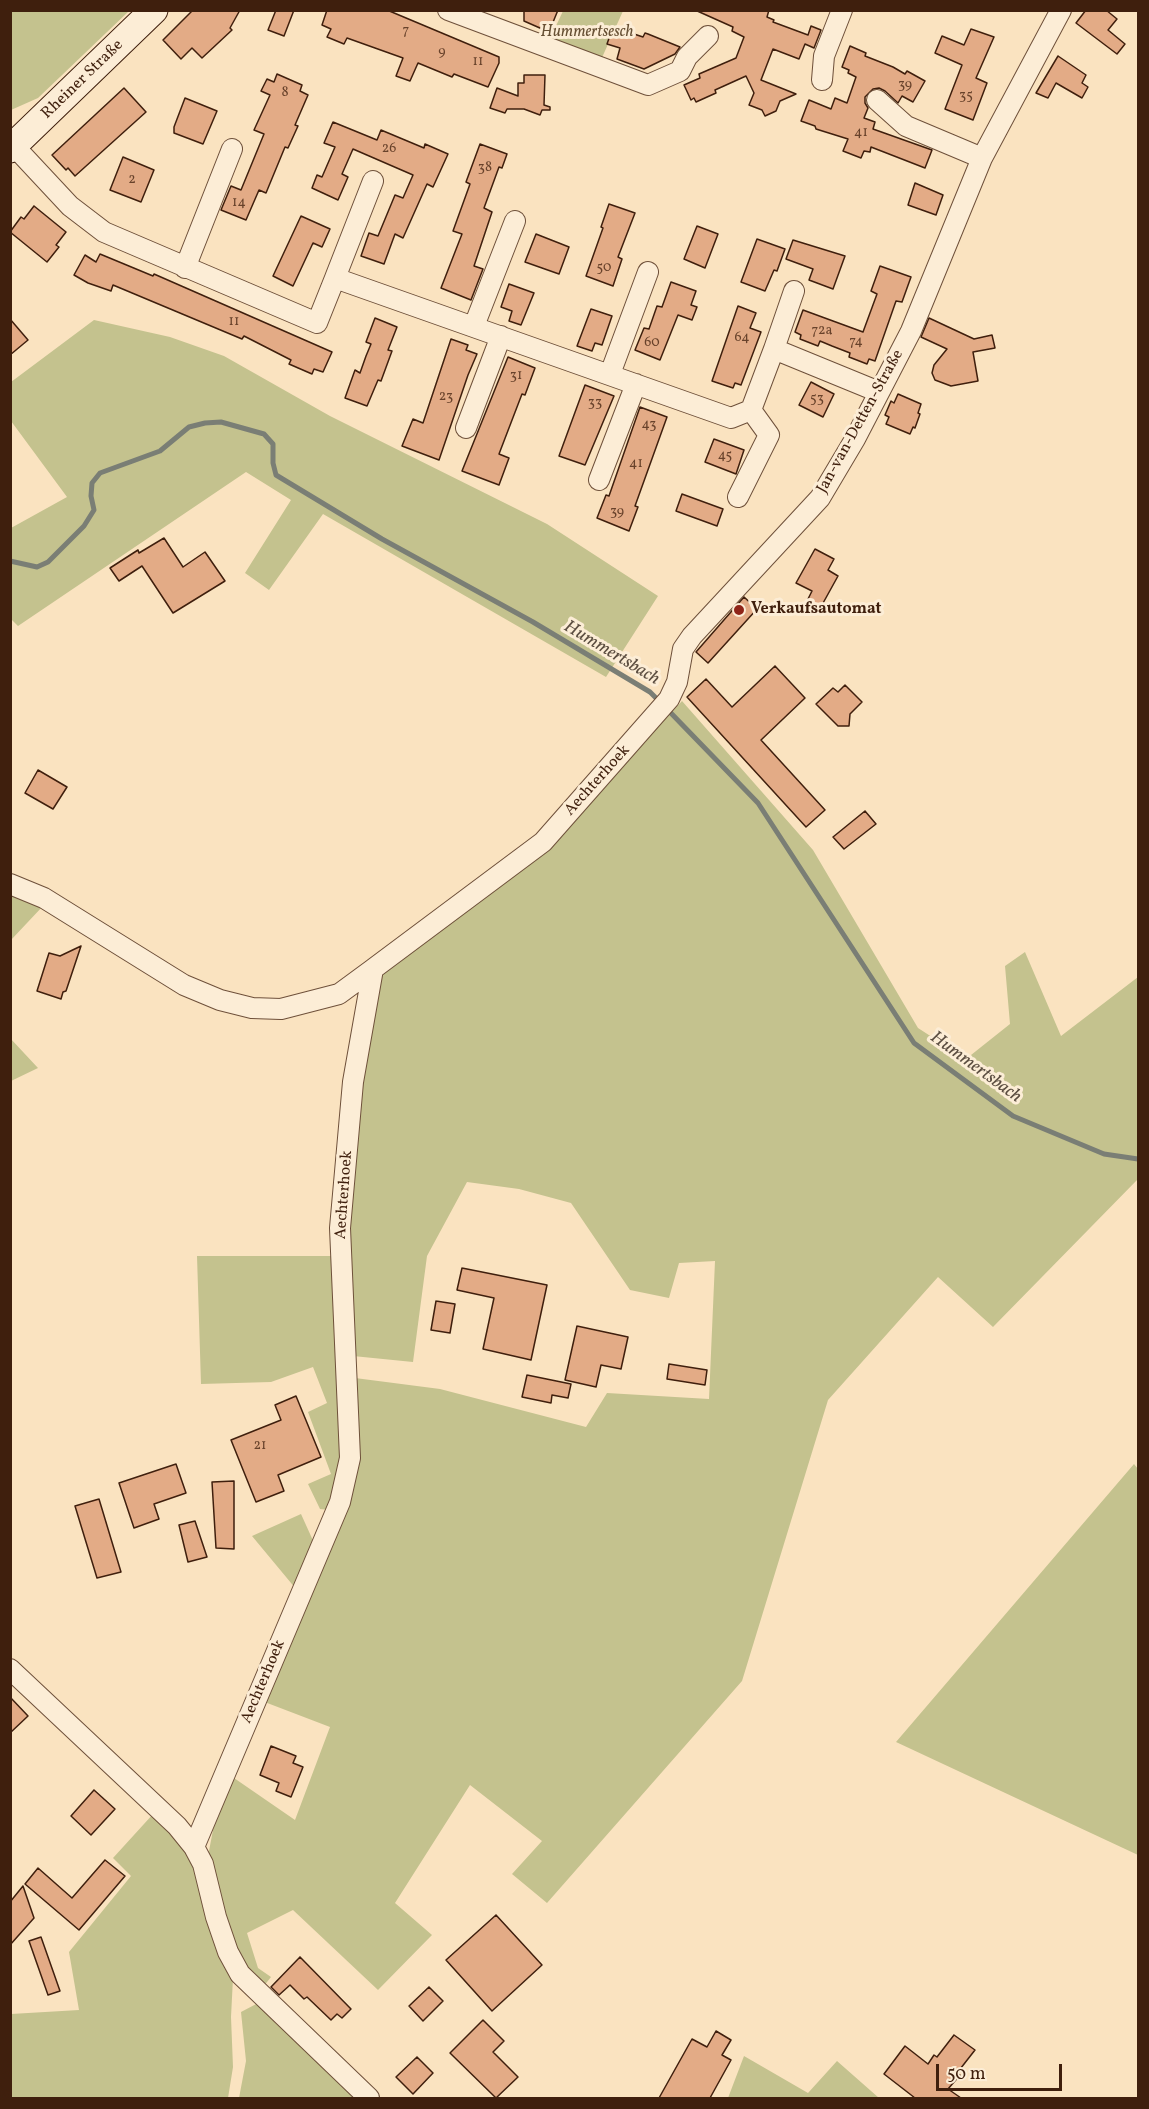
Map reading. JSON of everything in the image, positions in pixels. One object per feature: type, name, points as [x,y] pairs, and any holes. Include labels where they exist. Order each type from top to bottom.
[{"type":"street","name":"Rheiner Straße","points":[[12,147],[154,10]]},
{"type":"street","points":[[448,10],[648,85],[680,71],[687,57],[708,36]]},
{"type":"street","points":[[822,80],[824,56],[842,10]]},
{"type":"street","name":"Jan-van-Detten-Straße","points":[[683,649],[692,636],[820,498],[911,331],[982,158],[1061,10]]},
{"type":"street","points":[[877,100],[906,126],[982,158]]},
{"type":"street","points":[[12,147],[70,207],[104,232],[317,323],[373,181]]},
{"type":"street","points":[[185,268],[232,149]]},
{"type":"street","points":[[474,326],[515,221]]},
{"type":"street","points":[[610,375],[648,273]]},
{"type":"street","points":[[335,278],[731,418],[751,410],[794,291]]},
{"type":"street","points":[[466,428],[501,336]]},
{"type":"street","points":[[774,349],[879,392]]},
{"type":"street","points":[[599,480],[636,384]]},
{"type":"street","points":[[738,497],[769,435],[751,410]]},
{"type":"street","name":"Aechterhoek","points":[[194,1847],[340,1502],[350,1458],[340,1228],[353,1082],[373,969],[543,842],[663,706],[677,682],[683,649]]},
{"type":"street","points":[[10,884],[44,898],[184,985],[220,1000],[252,1008],[281,1009],[339,994],[373,969]]},
{"type":"street","points":[[10,1669],[177,1826],[194,1847],[203,1864],[216,1917],[228,1952],[240,1974],[369,2098]]},
{"type":"green space","points":[[11,10],[129,11],[38,98],[11,110]]},
{"type":"green space","name":"Hummertsesch","points":[[563,11],[623,11],[600,62],[548,43]]},
{"type":"green space","points":[[94,320],[170,337],[224,356],[330,416],[547,524],[658,596],[606,677],[323,514],[269,590],[245,573],[291,500],[246,472],[18,626],[11,619],[11,528],[67,497],[11,421],[11,382]]},
{"type":"green space","points":[[682,701],[813,850],[918,1028],[966,1059],[1010,1024],[1005,966],[1025,952],[1061,1036],[1138,977],[1138,1179],[993,1327],[938,1277],[828,1400],[742,1681],[547,1903],[512,1874],[542,1841],[470,1785],[395,1903],[432,1935],[378,1990],[293,1910],[247,1933],[258,1968],[271,1977],[263,1987],[243,1967],[233,1950],[208,1856],[214,1825],[234,1778],[295,1820],[330,1727],[262,1701],[348,1501],[355,1378],[440,1389],[586,1427],[607,1393],[709,1399],[715,1261],[679,1263],[669,1298],[630,1290],[571,1203],[519,1189],[467,1182],[427,1256],[413,1362],[353,1356],[348,1226],[360,1077],[381,971],[545,849]]},
{"type":"green space","points":[[10,892],[43,906],[11,940],[10,940]]},
{"type":"green space","points":[[10,1038],[38,1068],[11,1081],[10,1081]]},
{"type":"green space","points":[[197,1256],[336,1256],[346,1451],[330,1510],[320,1509],[308,1484],[331,1474],[308,1412],[327,1403],[313,1367],[271,1382],[201,1384]]},
{"type":"green space","points":[[1134,1464],[1138,1469],[1138,1855],[896,1742]]},
{"type":"green space","points":[[301,1514],[315,1545],[296,1589],[252,1536]]},
{"type":"green space","points":[[154,1813],[190,1852],[233,1978],[231,2017],[233,2067],[228,2098],[11,2098],[11,2014],[79,2010],[69,1952],[131,1876],[113,1858]]},
{"type":"green space","points":[[260,2002],[360,2098],[239,2098],[246,2061],[241,2012]]},
{"type":"green space","points":[[744,2056],[808,2093],[837,2061],[879,2098],[728,2098]]},
{"type":"building","points":[[193,10],[240,10],[230,28],[232,30],[202,58],[192,48],[181,59],[163,40]]},
{"type":"building","points":[[276,10],[294,10],[284,36],[268,30]]},
{"type":"building","points":[[327,10],[387,10],[499,57],[499,63],[488,87],[454,74],[452,77],[418,63],[410,81],[396,76],[403,58],[347,38],[344,44],[327,37],[331,29],[322,25]]},
{"type":"building","points":[[524,10],[558,10],[549,32],[524,21]]},
{"type":"building","points":[[695,10],[769,10],[767,17],[774,20],[773,22],[808,35],[811,26],[821,30],[814,48],[805,44],[799,59],[773,49],[761,80],[796,94],[780,101],[776,111],[765,116],[762,110],[749,105],[754,93],[746,76],[715,90],[716,93],[696,102],[694,98],[691,100],[684,85],[700,78],[699,74],[736,58],[744,37],[732,31],[733,27]]},
{"type":"building","points":[[1086,10],[1106,10],[1117,19],[1108,30],[1125,44],[1117,54],[1076,23]]},
{"type":"building","points":[[613,27],[643,37],[645,33],[680,47],[675,54],[644,69],[617,59],[620,48],[607,44]]},
{"type":"building","points":[[971,29],[994,37],[976,78],[987,83],[973,120],[945,109],[962,65],[935,53],[942,36],[964,45]]},
{"type":"building","points":[[850,46],[866,53],[865,56],[905,74],[907,71],[925,81],[913,102],[902,96],[898,103],[885,91],[879,88],[873,89],[865,97],[868,108],[864,118],[875,122],[873,129],[932,150],[925,168],[871,147],[870,152],[864,151],[861,158],[843,151],[848,139],[816,129],[815,126],[801,121],[809,100],[831,109],[835,98],[847,103],[856,77],[842,67]]},
{"type":"building","points":[[1058,56],[1086,75],[1082,83],[1088,87],[1082,98],[1056,83],[1048,98],[1036,93]]},
{"type":"building","points":[[277,74],[302,85],[300,91],[308,95],[295,125],[298,126],[288,148],[285,147],[266,193],[259,190],[246,220],[221,210],[231,186],[241,190],[264,134],[254,130],[270,95],[261,91],[267,79],[274,82]]},
{"type":"building","points":[[524,75],[545,75],[544,105],[550,107],[550,110],[542,110],[540,115],[524,109],[507,109],[505,113],[490,108],[497,88],[518,96],[518,83],[524,83]]},
{"type":"building","points":[[124,88],[146,112],[75,176],[52,155]]},
{"type":"building","points":[[185,98],[217,111],[203,144],[174,133]]},
{"type":"building","points":[[333,122],[377,140],[381,130],[424,148],[425,144],[448,154],[433,187],[427,184],[403,238],[395,234],[384,264],[361,256],[369,233],[378,236],[395,195],[403,198],[413,175],[353,149],[342,174],[348,177],[338,200],[312,188],[317,175],[322,177],[335,147],[324,143]]},
{"type":"building","points":[[480,144],[507,154],[502,168],[499,167],[484,208],[492,212],[474,266],[483,269],[471,300],[441,288],[462,234],[453,231],[470,184],[466,182]]},
{"type":"building","points":[[123,157],[154,170],[141,202],[110,190]]},
{"type":"building","points":[[915,183],[943,195],[936,215],[908,205]]},
{"type":"building","points":[[609,204],[635,213],[618,257],[622,259],[613,286],[586,276]]},
{"type":"building","points":[[34,206],[66,232],[56,245],[59,247],[47,262],[10,232],[21,217],[24,219]]},
{"type":"building","points":[[301,216],[330,229],[322,247],[313,243],[293,286],[273,276]]},
{"type":"building","points":[[697,226],[718,234],[705,268],[684,259]]},
{"type":"building","points":[[536,234],[569,247],[559,274],[525,262]]},
{"type":"building","points":[[757,239],[785,249],[777,271],[774,270],[765,291],[741,282]]},
{"type":"building","points":[[793,240],[845,256],[833,289],[809,280],[813,269],[786,259]]},
{"type":"building","points":[[100,254],[153,276],[154,274],[332,352],[323,372],[314,369],[312,374],[289,364],[291,360],[244,336],[242,339],[113,285],[111,291],[74,275],[85,255],[96,262]]},
{"type":"building","points":[[880,266],[911,277],[902,302],[896,301],[875,361],[869,359],[867,364],[849,357],[850,353],[820,341],[818,346],[800,339],[801,335],[795,332],[803,310],[863,332],[877,294],[871,291]]},
{"type":"building","points":[[671,282],[696,291],[691,305],[697,307],[692,320],[678,315],[660,360],[635,350],[644,328],[649,329],[657,306],[662,307]]},
{"type":"building","points":[[509,284],[534,293],[521,325],[509,321],[512,311],[501,307]]},
{"type":"building","points":[[738,306],[756,313],[750,328],[761,332],[741,385],[735,383],[733,388],[712,381]]},
{"type":"building","points":[[591,309],[612,316],[602,345],[595,343],[592,351],[577,346]]},
{"type":"building","points":[[375,318],[397,327],[388,350],[392,351],[381,381],[378,380],[367,406],[345,398],[355,370],[360,373],[371,344],[366,342]]},
{"type":"building","points":[[929,318],[974,339],[992,335],[995,348],[973,352],[978,381],[951,386],[935,380],[932,373],[934,365],[947,349],[921,337]]},
{"type":"building","points":[[10,319],[28,340],[10,355]]},
{"type":"building","points":[[451,339],[468,345],[466,350],[477,354],[439,460],[402,446],[413,419],[423,423]]},
{"type":"building","points":[[508,357],[535,368],[525,395],[522,394],[499,454],[509,458],[499,485],[462,471]]},
{"type":"building","points":[[811,382],[834,394],[823,417],[799,405]]},
{"type":"building","points":[[585,385],[614,396],[585,465],[559,456]]},
{"type":"building","points":[[898,394],[921,404],[915,428],[913,427],[910,434],[886,424],[889,417],[885,415],[891,401],[894,403]]},
{"type":"building","points":[[640,407],[667,417],[635,506],[638,507],[629,531],[597,518],[606,495],[609,496]]},
{"type":"building","points":[[714,439],[744,450],[736,474],[705,462]]},
{"type":"building","points":[[682,494],[723,509],[717,526],[676,511]]},
{"type":"building","points":[[164,538],[183,567],[205,552],[225,581],[173,613],[142,566],[119,581],[110,568],[138,550],[139,553]]},
{"type":"building","points":[[815,549],[834,559],[828,570],[838,576],[817,614],[804,607],[812,591],[796,583]]},
{"type":"building","points":[[744,597],[757,609],[708,663],[696,652]]},
{"type":"building","points":[[775,666],[805,698],[761,740],[825,810],[806,827],[687,697],[706,679],[732,707]]},
{"type":"building","points":[[845,685],[862,702],[850,714],[849,726],[838,726],[816,704],[833,688],[838,692]]},
{"type":"building","points":[[38,770],[67,787],[53,809],[25,793]]},
{"type":"building","points":[[865,811],[876,824],[844,849],[833,837]]},
{"type":"building","points":[[81,946],[66,991],[63,992],[61,999],[37,991],[49,953],[60,956]]},
{"type":"building","points":[[462,1268],[547,1285],[531,1360],[483,1349],[494,1298],[457,1290]]},
{"type":"building","points":[[436,1301],[455,1304],[450,1333],[431,1330]]},
{"type":"building","points":[[577,1326],[628,1337],[621,1369],[601,1365],[596,1387],[565,1380]]},
{"type":"building","points":[[669,1364],[707,1370],[705,1385],[667,1379]]},
{"type":"building","points":[[527,1375],[571,1384],[568,1398],[552,1395],[551,1403],[522,1397]]},
{"type":"building","points":[[296,1396],[321,1457],[278,1475],[284,1491],[256,1502],[231,1440],[281,1420],[275,1405]]},
{"type":"building","points":[[176,1464],[186,1493],[154,1504],[159,1519],[134,1528],[119,1483]]},
{"type":"building","points":[[234,1481],[234,1549],[216,1548],[212,1482]]},
{"type":"building","points":[[99,1499],[121,1572],[97,1578],[75,1506]]},
{"type":"building","points":[[195,1521],[207,1557],[188,1562],[179,1525]]},
{"type":"building","points":[[10,1697],[28,1716],[10,1733]]},
{"type":"building","points":[[271,1746],[296,1756],[293,1763],[303,1767],[291,1797],[276,1791],[279,1783],[260,1775]]},
{"type":"building","points":[[94,1790],[115,1809],[91,1835],[71,1816]]},
{"type":"building","points":[[105,1860],[125,1876],[79,1930],[25,1884],[38,1868],[72,1898]]},
{"type":"building","points":[[23,1886],[34,1918],[10,1945],[10,1902]]},
{"type":"building","points":[[496,1915],[542,1965],[492,2011],[446,1960]]},
{"type":"building","points":[[41,1937],[60,1991],[48,1995],[29,1941]]},
{"type":"building","points":[[300,1957],[351,2009],[342,2018],[337,2014],[331,2020],[307,1997],[304,1999],[290,1985],[279,1995],[271,1987]]},
{"type":"building","points":[[429,1987],[443,2001],[423,2021],[409,2006]]},
{"type":"building","points":[[483,2020],[504,2041],[493,2052],[518,2077],[496,2098],[450,2053]]},
{"type":"building","points":[[716,2031],[731,2040],[722,2055],[731,2060],[710,2098],[659,2098],[692,2039],[707,2047]]},
{"type":"building","points":[[954,2035],[975,2050],[957,2073],[960,2075],[948,2089],[961,2098],[915,2098],[884,2074],[905,2046],[928,2064],[934,2055],[937,2057]]},
{"type":"building","points":[[417,2057],[433,2073],[413,2094],[396,2077]]},
{"type":"waterway","name":"Hummertsbach","points":[[10,561],[37,567],[48,562],[84,526],[94,510],[91,496],[92,483],[100,473],[160,451],[189,427],[221,422],[264,434],[273,444],[273,463],[276,475],[382,539],[533,622],[650,692],[660,702]]},
{"type":"waterway","name":"Hummertsbach","points":[[667,709],[758,803],[914,1043],[1013,1116],[1104,1154],[1138,1159]]},
{"type":"place","name":"Verkaufsautomat","points":[[739,610]]}]
